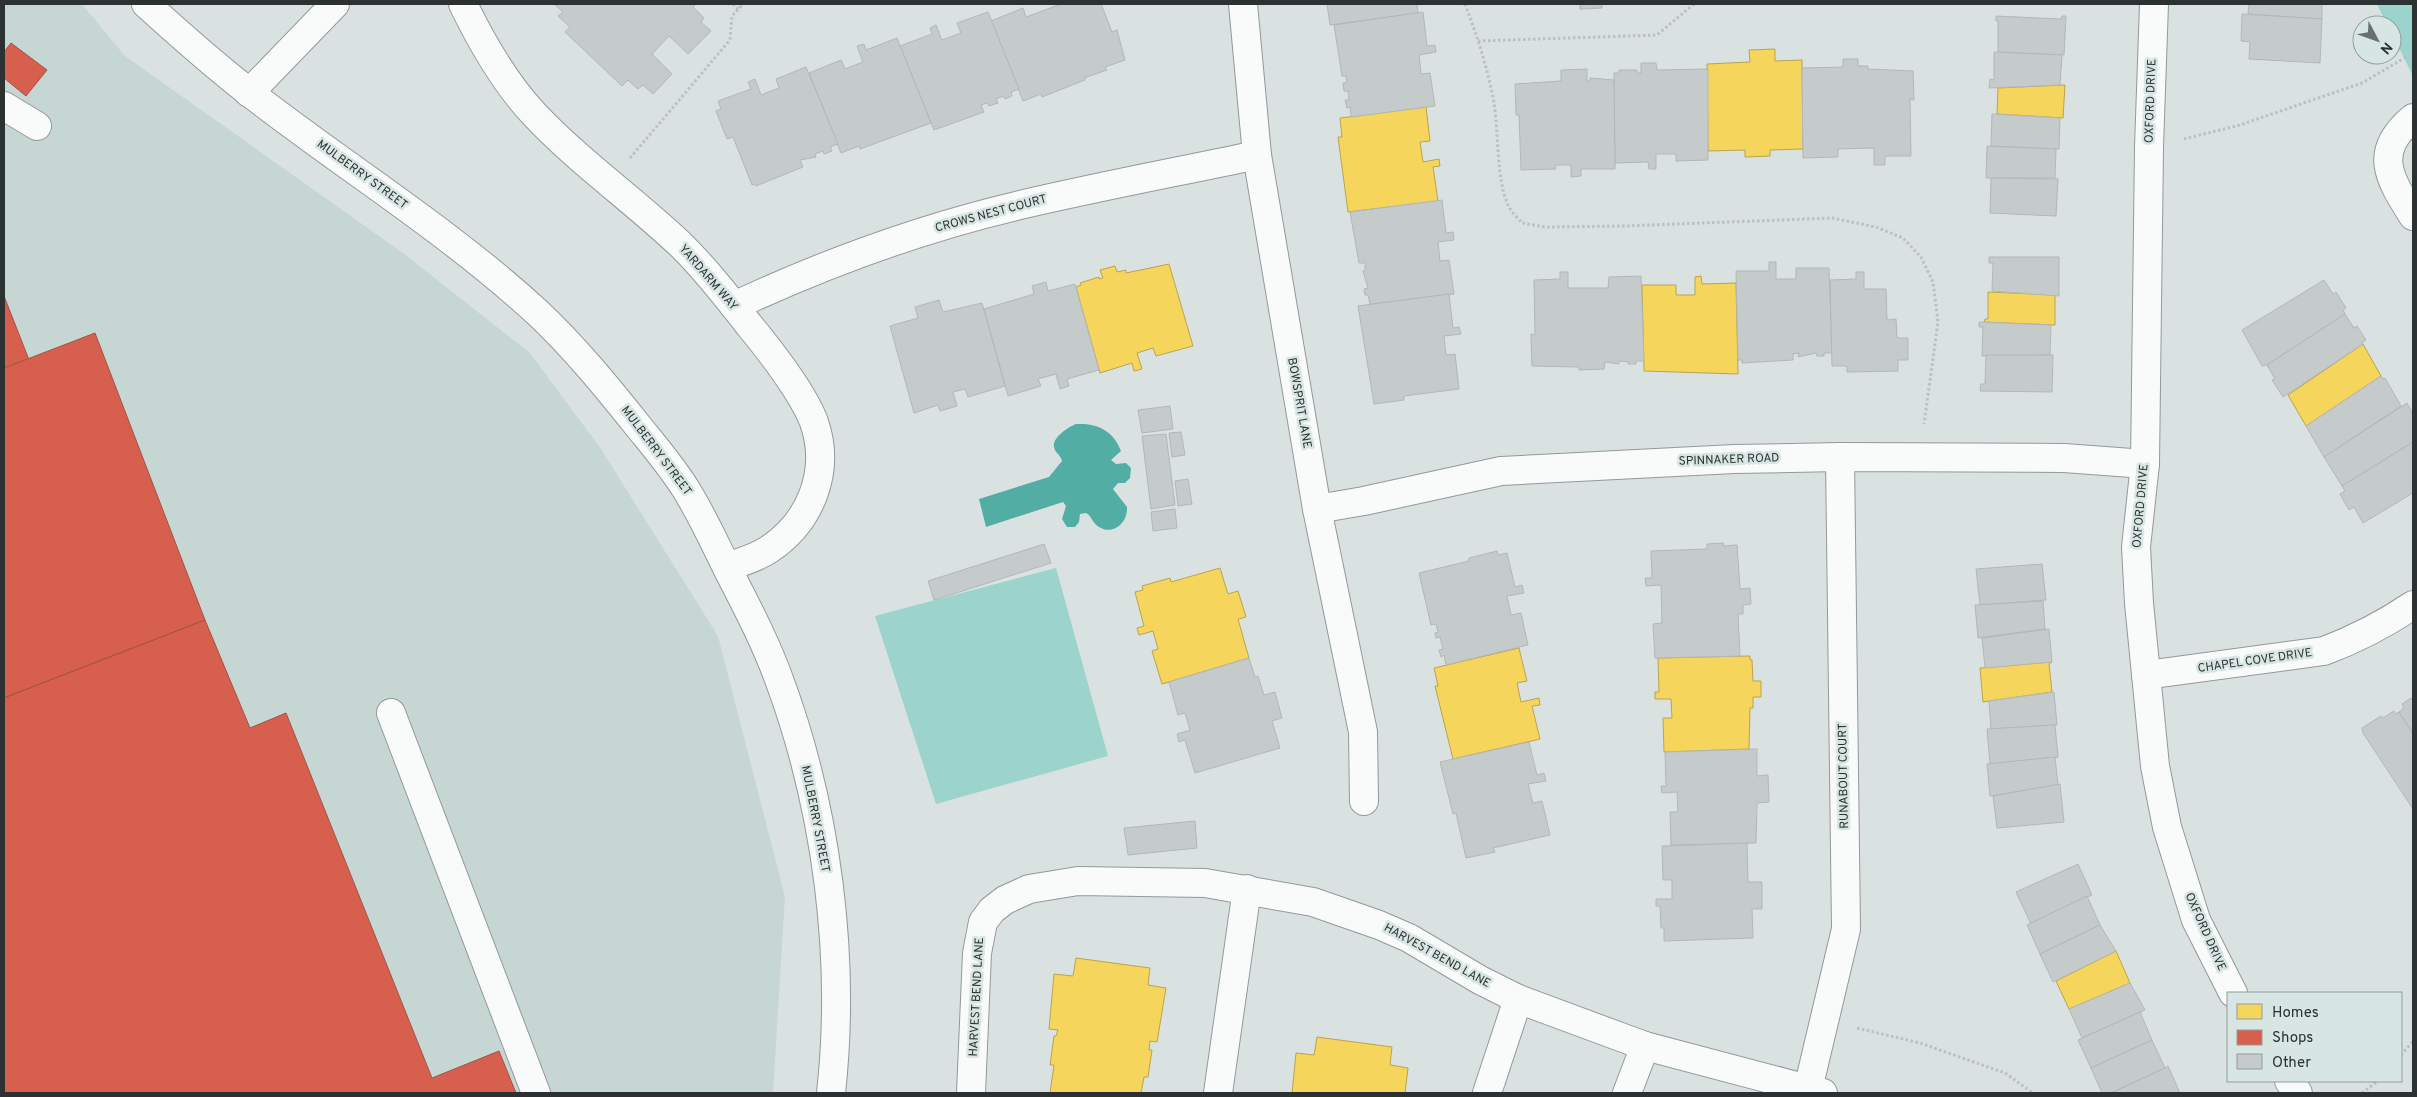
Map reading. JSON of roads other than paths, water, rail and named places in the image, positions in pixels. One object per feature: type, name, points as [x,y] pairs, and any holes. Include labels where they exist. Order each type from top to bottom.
[{"type":"street","name":"MULBERRY STREET","points":[[146,4],[249,92],[472,257],[538,313],[586,361],[686,488],[760,632],[781,683],[801,749],[815,810],[830,902],[836,964],[837,1024],[831,1093]]},
{"type":"street","points":[[249,92],[335,4]]},
{"type":"street","name":"YARDARM WAY","points":[[463,4],[476,31],[502,74],[533,114],[608,183],[684,248],[734,306],[770,352],[814,422],[820,463],[818,485],[814,497],[794,528],[768,550],[727,568]]},
{"type":"street","name":"BOWSPRIT LANE","points":[[1244,4],[1257,155],[1317,509],[1363,732],[1364,801]]},
{"type":"street","name":"OXFORD DRIVE","points":[[2154,4],[2149,147],[2145,464],[2136,547],[2146,675],[2155,766],[2176,858],[2196,920],[2232,992]]},
{"type":"street","points":[[4,106],[38,126]]},
{"type":"street","points":[[2413,118],[2396,134],[2387,154],[2393,180],[2413,216]]},
{"type":"street","name":"CROWS NEST COURT","points":[[734,306],[781,284],[890,243],[953,223],[1016,206],[1257,155]]},
{"type":"street","name":"RUNABOUT COURT","points":[[1816,1091],[1824,1020],[1846,928],[1840,458]]},
{"type":"street","name":"SPINNAKER ROAD","points":[[1317,509],[1364,501],[1501,471],[1734,459],[2064,458],[2145,464]]},
{"type":"street","name":"CHAPEL COVE DRIVE","points":[[2146,675],[2302,656],[2324,651],[2348,642],[2388,622],[2413,605]]},
{"type":"street","points":[[391,713],[536,1093]]},
{"type":"street","name":"HARVEST BEND LANE","points":[[971,1093],[980,936],[983,922],[992,910],[1005,900],[1030,889],[1078,881],[1173,882],[1247,889],[1313,902],[1379,925],[1425,947],[1518,1000],[1645,1046],[1816,1091]]},
{"type":"street","points":[[1218,1093],[1247,889]]},
{"type":"street","points":[[1487,1093],[1518,1000]]},
{"type":"street","points":[[1627,1093],[1645,1046]]},
{"type":"street","points":[[2290,1082],[2298,1093]]}]
